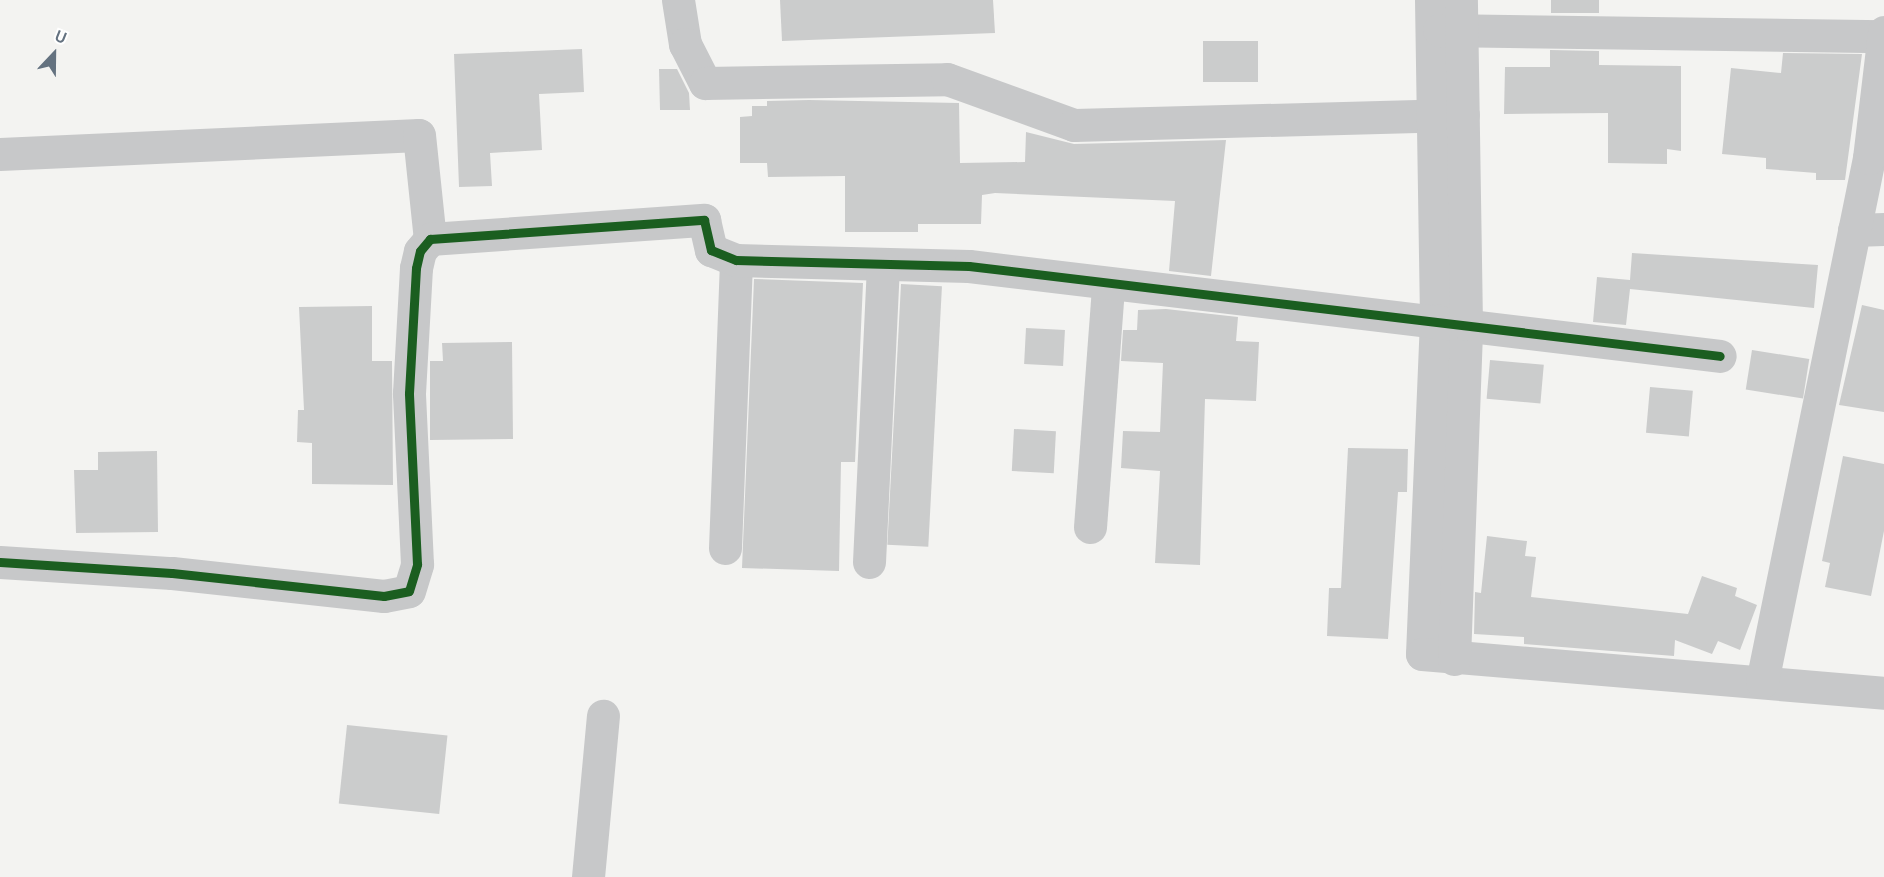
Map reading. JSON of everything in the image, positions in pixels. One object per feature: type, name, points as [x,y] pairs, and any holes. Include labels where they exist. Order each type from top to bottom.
[{"type":"street","points":[[678,0],[685,44],[705,83],[947,79],[1074,124],[1448,115]]},
{"type":"street","points":[[1762,682],[1869,229],[1869,158],[1884,35],[1446,15],[1454,659],[1884,693]]},
{"type":"street","points":[[0,154],[419,135],[430,239],[420,251],[416,268],[409,393],[417,564],[409,591],[384,596],[172,573],[0,562]]},
{"type":"street","points":[[430,239],[704,220],[711,250],[736,260],[969,266],[1108,285],[1451,322],[1720,356]]},
{"type":"street","points":[[725,548],[736,260]]},
{"type":"street","points":[[869,562],[883,264]]},
{"type":"street","points":[[1090,527],[1108,285]]},
{"type":"street","points":[[588,877],[603,716]]},
{"type":"building","points":[[780,0],[993,0],[995,33],[782,41]]},
{"type":"building","points":[[1551,0],[1599,0],[1599,13],[1551,13]]},
{"type":"building","points":[[1203,41],[1258,41],[1258,82],[1203,82]]},
{"type":"building","points":[[582,49],[584,92],[539,94],[542,150],[490,153],[492,186],[459,187],[454,54]]},
{"type":"building","points":[[1550,50],[1599,51],[1599,65],[1681,66],[1681,151],[1667,149],[1667,164],[1608,163],[1608,113],[1504,114],[1505,67],[1550,67]]},
{"type":"building","points":[[1783,53],[1862,54],[1845,180],[1816,180],[1816,173],[1766,169],[1766,158],[1722,154],[1731,68],[1781,73]]},
{"type":"building","points":[[659,69],[677,69],[689,93],[690,110],[660,110]]},
{"type":"building","points":[[767,101],[959,103],[960,163],[1025,162],[1026,132],[1074,144],[1226,140],[1211,276],[1169,271],[1175,201],[995,193],[982,195],[981,224],[918,224],[918,232],[845,232],[845,176],[768,177],[767,163],[740,163],[740,117],[752,116],[752,106],[767,106]]},
{"type":"building","points":[[1632,253],[1818,265],[1814,308],[1630,289],[1626,325],[1593,322],[1597,277],[1630,280]]},
{"type":"building","points":[[754,279],[863,283],[855,462],[841,462],[839,571],[742,568]]},
{"type":"building","points":[[901,284],[942,286],[928,547],[887,545]]},
{"type":"building","points":[[1862,305],[1884,310],[1884,412],[1839,405]]},
{"type":"building","points":[[372,306],[372,361],[392,361],[393,485],[312,484],[312,443],[297,442],[298,410],[304,410],[299,307]]},
{"type":"building","points":[[1166,309],[1238,317],[1236,341],[1259,342],[1256,401],[1205,399],[1200,565],[1155,563],[1160,471],[1121,468],[1123,431],[1160,432],[1163,363],[1121,361],[1123,330],[1137,330],[1138,310]]},
{"type":"building","points":[[1026,328],[1065,330],[1063,366],[1024,364]]},
{"type":"building","points":[[512,342],[513,439],[430,440],[430,361],[443,361],[442,343]]},
{"type":"building","points":[[1752,350],[1809,359],[1803,399],[1746,390]]},
{"type":"building","points":[[1490,360],[1544,365],[1540,404],[1487,399]]},
{"type":"building","points":[[1650,387],[1693,391],[1689,437],[1646,433]]},
{"type":"building","points":[[1014,429],[1056,431],[1054,473],[1012,471]]},
{"type":"building","points":[[1348,448],[1408,449],[1407,492],[1398,492],[1388,639],[1327,636],[1329,588],[1341,588]]},
{"type":"building","points":[[157,451],[158,532],[76,533],[74,470],[98,470],[98,452]]},
{"type":"building","points":[[1843,456],[1884,464],[1884,531],[1871,596],[1825,587],[1830,563],[1822,561]]},
{"type":"building","points":[[1487,536],[1527,541],[1525,556],[1536,557],[1531,597],[1688,614],[1702,576],[1737,588],[1735,596],[1757,605],[1740,650],[1718,641],[1712,654],[1675,640],[1674,656],[1524,644],[1524,637],[1474,634],[1475,592],[1481,593]]},
{"type":"building","points":[[347,725],[447,736],[439,814],[339,804]]},
{"type":"cycle path","points":[[0,562],[172,573],[384,596],[409,591],[417,564],[409,393],[416,268],[420,251],[430,239],[704,220],[711,250],[736,260],[969,266],[1720,356]]}]
